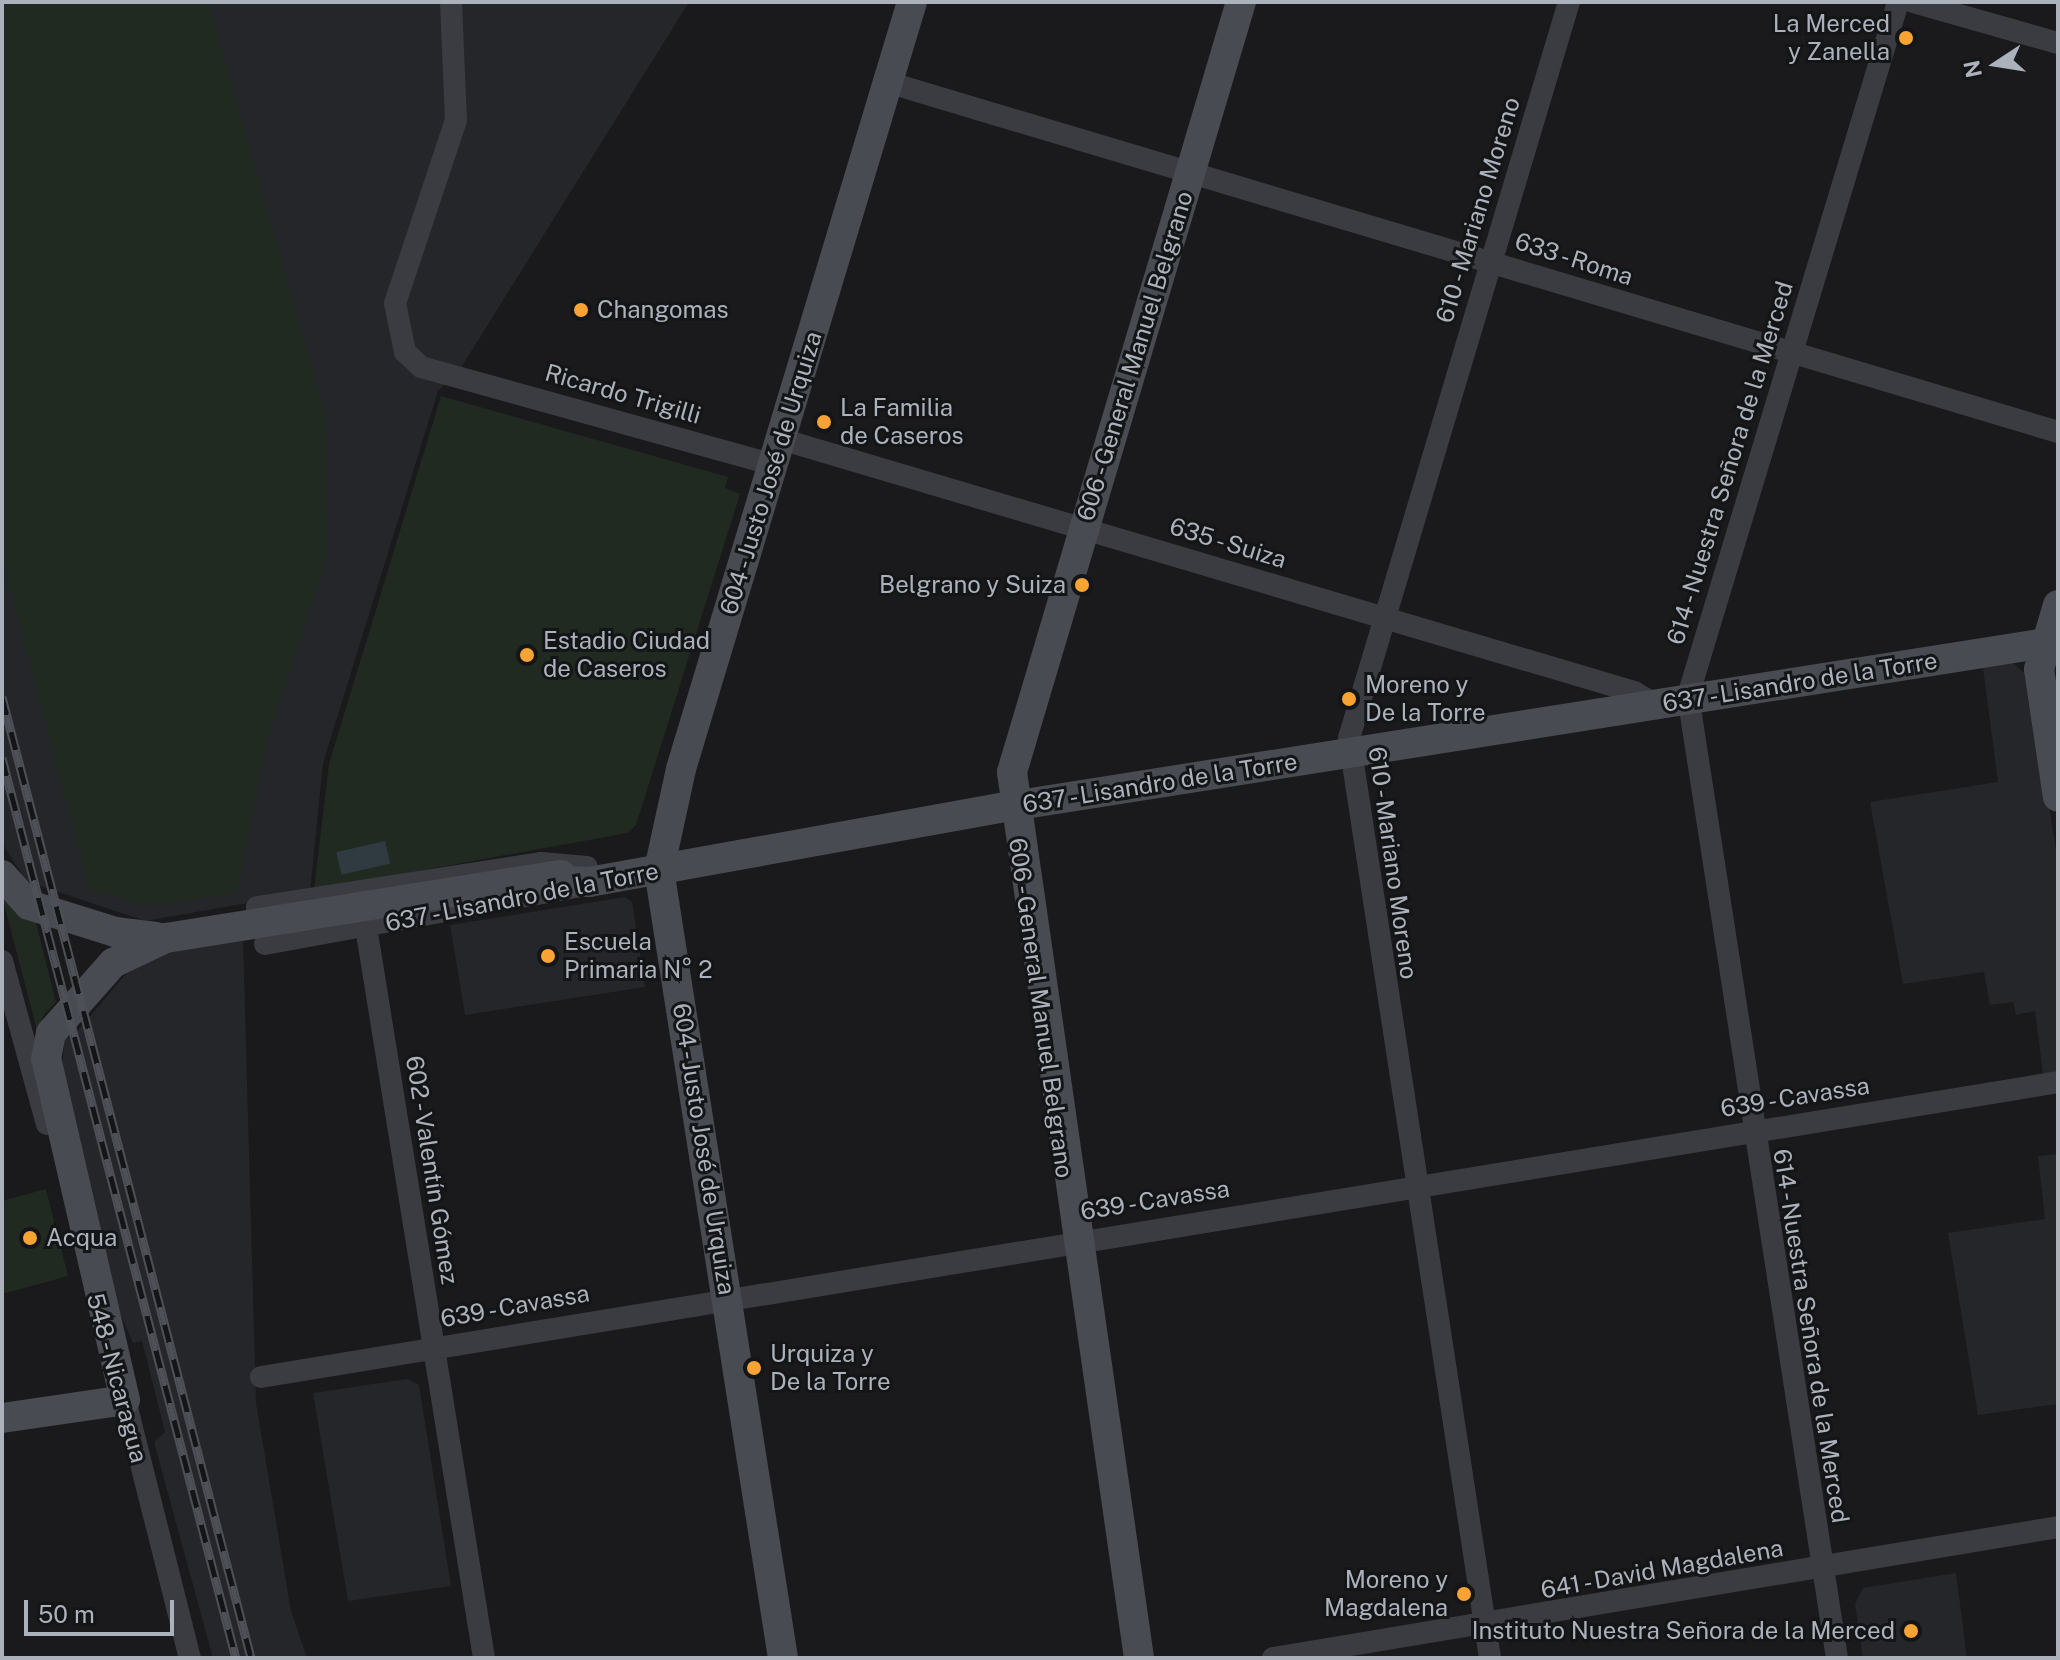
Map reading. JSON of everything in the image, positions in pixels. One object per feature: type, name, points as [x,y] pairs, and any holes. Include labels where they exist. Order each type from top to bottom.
[{"type":"street","name":"Ricardo Trigilli","points":[[451,2],[456,120],[395,319],[411,361],[779,452]]},
{"type":"street","name":"604 - Justo José de Urquiza","points":[[783,1658],[659,870],[681,769],[779,452],[912,2]]},
{"type":"street","name":"606 - General Manuel Belgrano","points":[[1139,1658],[1074,1239],[1012,806],[1012,772],[1241,2]]},
{"type":"street","name":"610 - Mariano Moreno","points":[[1490,1658],[1413,1185],[1349,753],[1385,617],[1569,2]]},
{"type":"street","name":"614 - Nuestra Señora de la Merced","points":[[1837,1658],[1751,1130],[1688,696],[1898,2]]},
{"type":"street","points":[[1913,2],[2058,43]]},
{"type":"street","name":"633 - Roma","points":[[887,82],[1490,259],[2058,432]]},
{"type":"street","name":"635 - Suiza","points":[[779,452],[1084,527],[1634,692],[1655,704]]},
{"type":"street","points":[[2058,605],[2049,642],[2058,797]]},
{"type":"street","name":"637 - Lisandro de la Torre","points":[[257,907],[541,863],[588,875],[659,870],[1012,806],[1655,704],[1688,696],[2049,642]]},
{"type":"street","points":[[2,875],[29,905],[115,932],[166,938],[588,875],[644,850],[681,769]]},
{"type":"street","name":"637 - Lisandro de la Torre","points":[[265,944],[547,897],[588,875]]},
{"type":"street","name":"602 - Valentín Gómez","points":[[366,927],[484,1658]]},
{"type":"street","points":[[111,1357],[110,1315],[48,1078],[48,1045],[113,963],[166,938]]},
{"type":"street","name":"548 - Nicaragua","points":[[3,968],[125,1400],[190,1658]]},
{"type":"street","name":"639 - Cavassa","points":[[261,1377],[1074,1239],[2058,1082]]},
{"type":"street","points":[[2,1418],[125,1400]]},
{"type":"street","name":"641 - David Magdalena","points":[[1273,1658],[2058,1527]]},
{"type":"shaded area","points":[[2,2],[689,2],[457,374],[438,391],[323,763],[310,892],[145,921],[26,881],[4,846]]},
{"type":"shaded area","points":[[2,2],[208,2],[326,418],[327,559],[267,741],[237,893],[147,906],[89,888],[2,558]]},
{"type":"shaded area","name":"Estadio Ciudad de Caseros","points":[[441,396],[728,477],[725,488],[740,494],[636,825],[627,833],[314,890],[329,764]]},
{"type":"shaded area","points":[[2013,663],[2028,677],[2058,862],[2058,1072],[2043,1074],[2035,1011],[2016,1015],[2013,1002],[1990,1005],[1984,972],[1903,984],[1870,802],[1998,782],[1983,668]]},
{"type":"shaded area","points":[[385,841],[390,863],[341,875],[336,852]]},
{"type":"shaded area","name":"Escuela Primaria N° 2","points":[[625,897],[632,902],[645,987],[465,1015],[450,925]]},
{"type":"shaded area","points":[[3,900],[35,919],[56,1002],[43,1016],[39,1038]]},
{"type":"shaded area","points":[[243,939],[256,1403],[291,1611],[307,1658],[213,1658],[154,1442],[165,1432],[142,1341],[133,1343],[120,1313],[60,1089],[65,1036],[71,1039],[141,956]]},
{"type":"shaded area","points":[[2058,1154],[2058,1404],[1978,1415],[1948,1233],[2045,1219],[2038,1156]]},
{"type":"shaded area","name":"Acqua","points":[[46,1189],[68,1276],[2,1294],[2,1201]]},
{"type":"shaded area","points":[[407,1379],[419,1385],[451,1586],[348,1601],[313,1393]]},
{"type":"shaded area","name":"Instituto Nuestra Señora de la Merced","points":[[1956,1573],[1967,1658],[1863,1658],[1855,1604],[1863,1588]]},
{"type":"railway","points":[[2,697],[251,1658]]},
{"type":"railway","points":[[2,758],[236,1658]]},
{"type":"place","name":"La Merced y Zanella","points":[[1906,38]]},
{"type":"place","name":"Changomas","points":[[581,310]]},
{"type":"place","name":"La Familia de Caseros","points":[[824,422]]},
{"type":"place","name":"Belgrano y Suiza","points":[[1082,585]]},
{"type":"place","name":"Estadio Ciudad de Caseros","points":[[527,655]]},
{"type":"place","name":"Moreno y De la Torre","points":[[1349,699]]},
{"type":"place","name":"Escuela Primaria N° 2","points":[[548,956]]},
{"type":"place","name":"Acqua","points":[[30,1238]]},
{"type":"place","name":"Urquiza y De la Torre","points":[[754,1368]]},
{"type":"place","name":"Moreno y Magdalena","points":[[1464,1594]]},
{"type":"place","name":"Instituto Nuestra Señora de la Merced","points":[[1911,1631]]}]
